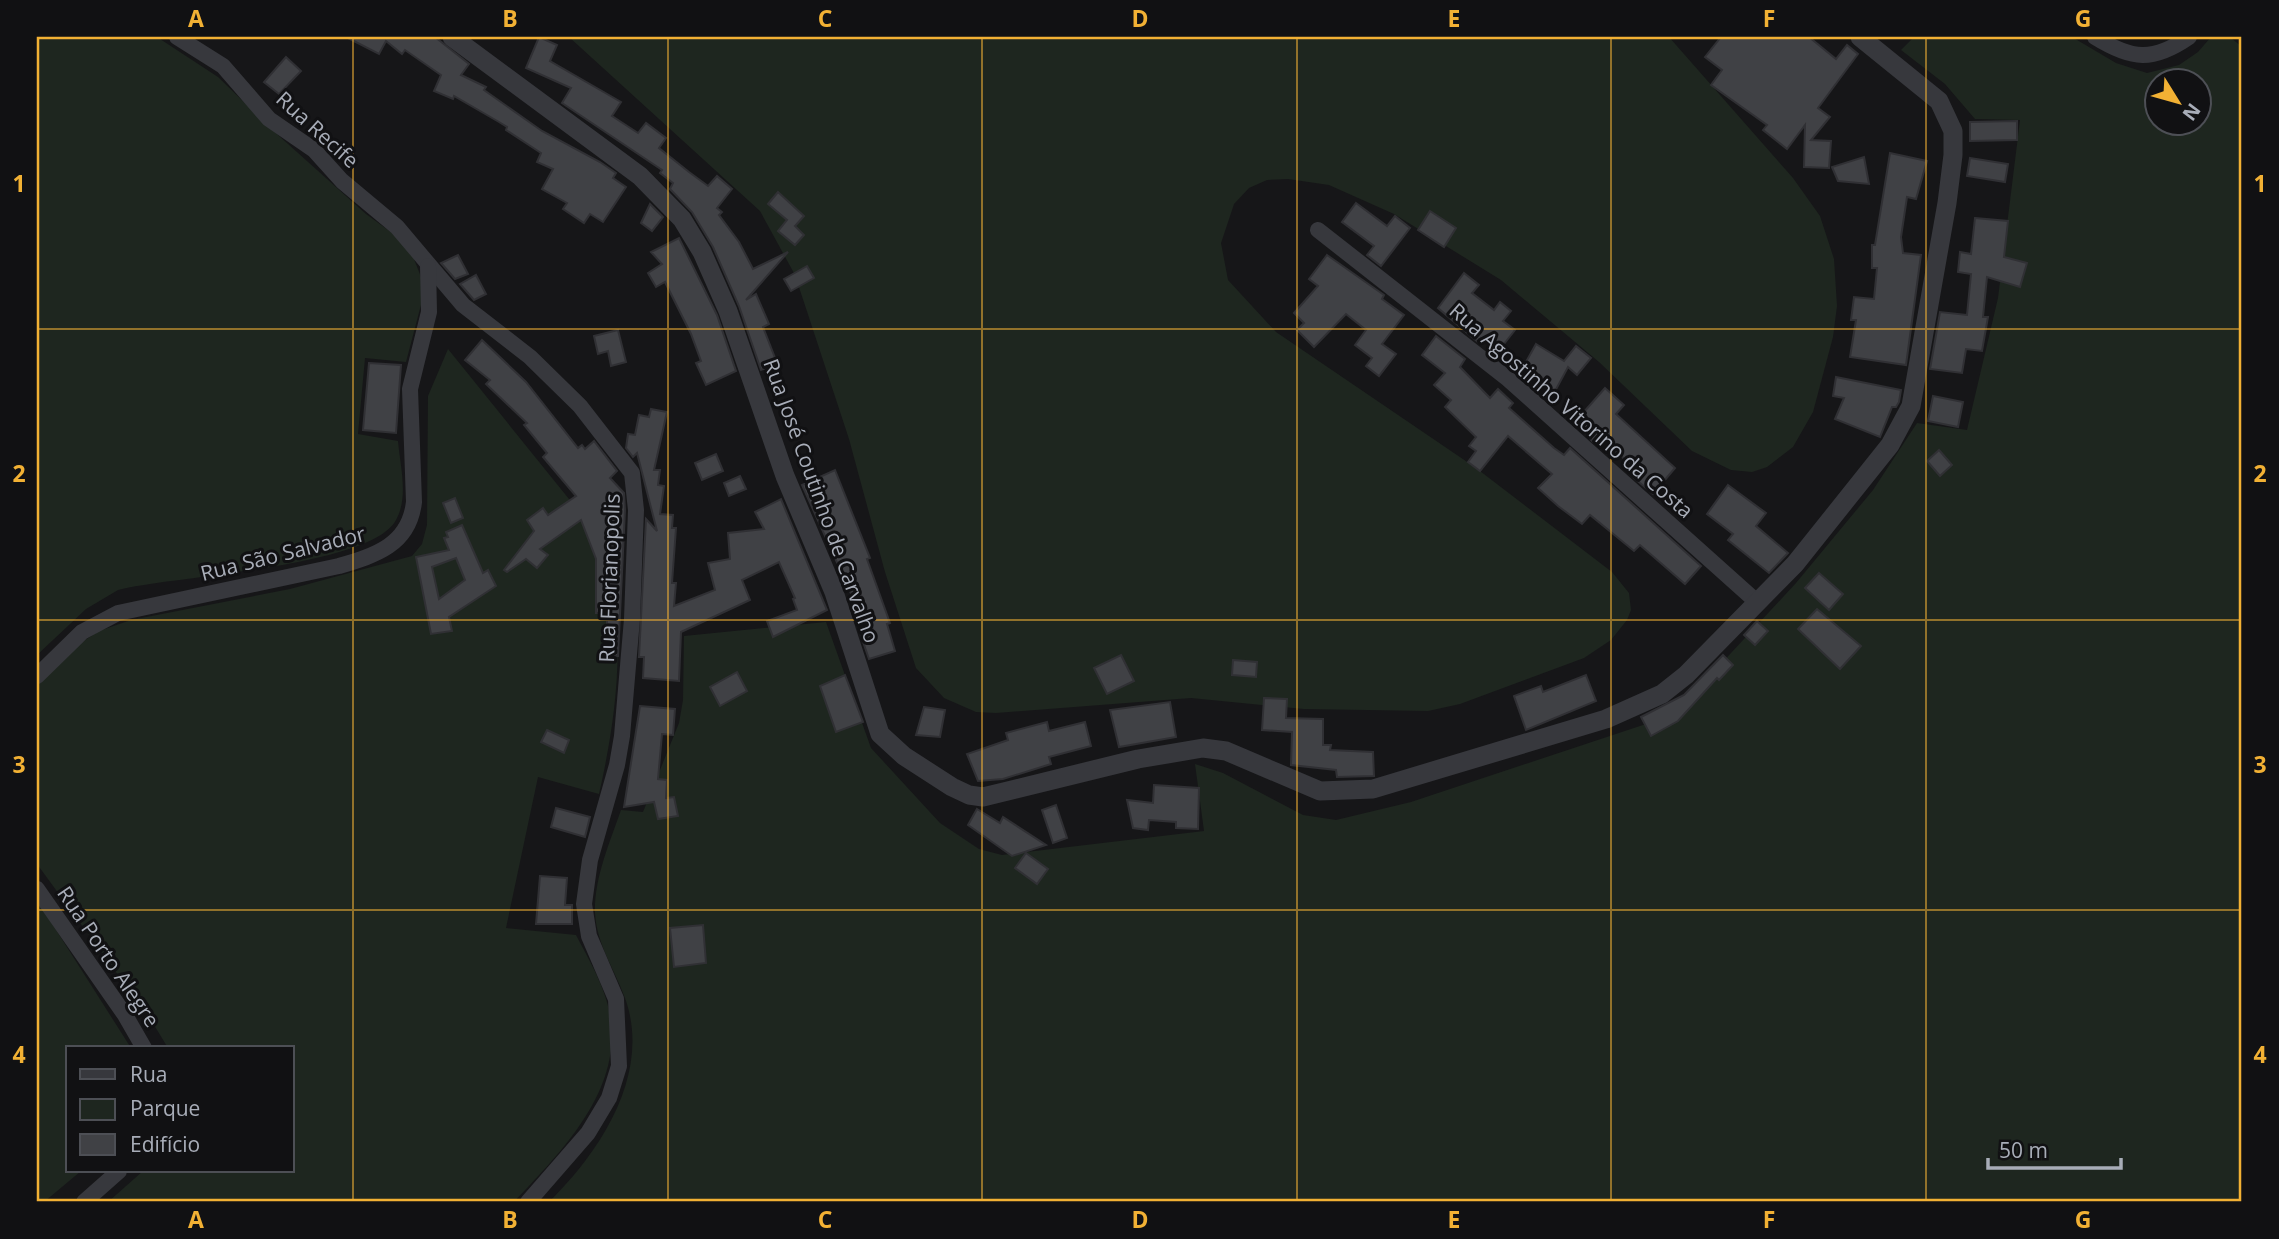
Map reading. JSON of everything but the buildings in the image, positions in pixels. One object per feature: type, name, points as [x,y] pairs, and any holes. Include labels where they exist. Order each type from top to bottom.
[{"type":"street","name":"Rua Recife","points":[[177,37],[231,74],[269,119],[314,150],[342,181],[403,233],[425,261]]},
{"type":"street","name":"Rua José Coutinho de Carvalho","points":[[452,37],[640,176],[669,204],[692,234],[728,311],[785,476],[827,570],[880,734],[904,756],[961,792],[977,797],[999,795],[1138,759],[1203,748],[1226,751],[1320,791],[1373,789],[1581,728],[1649,700],[1686,675],[1758,603],[1816,539],[1898,433],[1911,406],[1947,203],[1953,155],[1952,131],[1939,101],[1860,37]]},
{"type":"street","points":[[2095,37],[2123,53],[2142,56],[2164,51],[2189,37]]},
{"type":"street","name":"Rua Agostinho Vitorino da Costa","points":[[1318,230],[1518,388],[1758,603]]},
{"type":"street","name":"Rua São Salvador","points":[[37,676],[82,632],[118,613],[339,566],[371,557],[397,541],[412,518],[414,502],[410,389],[430,299],[430,274],[425,261]]},
{"type":"street","name":"Rua Florianopolis","points":[[425,261],[463,305],[530,357],[580,406],[619,453],[634,480],[636,510],[629,671],[620,754],[585,884],[584,914],[589,936],[616,999],[620,1057],[617,1077],[609,1098],[588,1133],[528,1202]]},
{"type":"street","name":"Rua Porto Alegre","points":[[37,889],[125,1015],[143,1046]]},
{"type":"street","points":[[84,1202],[118,1172]]},
{"type":"green space","points":[[37,37],[157,37],[218,77],[366,214],[399,238],[412,254],[421,277],[422,301],[406,362],[365,358],[358,434],[398,441],[403,481],[400,511],[396,520],[379,536],[350,549],[312,559],[118,590],[86,609],[37,655]]},
{"type":"green space","points":[[569,37],[1669,37],[1793,178],[1820,216],[1834,259],[1837,306],[1833,337],[1813,412],[1793,447],[1767,467],[1752,472],[1731,470],[1692,451],[1599,362],[1501,280],[1394,214],[1329,185],[1288,179],[1267,180],[1249,188],[1234,204],[1221,243],[1228,280],[1276,332],[1476,468],[1612,572],[1629,593],[1631,610],[1627,620],[1611,640],[1584,658],[1460,704],[1428,711],[1304,709],[1191,698],[996,713],[976,712],[944,698],[916,668],[885,572],[849,439],[795,275],[760,211]]},
{"type":"green space","points":[[1914,37],[2072,37],[2116,63],[2142,71],[2142,136],[2212,136],[2212,66],[2175,66],[2198,52],[2211,37],[2230,37],[2242,47],[2242,1202],[549,1202],[587,1159],[603,1135],[627,1082],[632,1054],[632,1026],[625,998],[599,936],[595,900],[604,860],[621,810],[643,812],[679,723],[683,700],[684,636],[826,622],[871,748],[940,823],[979,849],[1002,855],[1204,831],[1195,764],[1223,773],[1303,815],[1336,820],[1411,802],[1649,723],[1705,681],[1796,583],[1873,490],[1917,423],[1967,430],[1998,298],[2020,120],[1975,119],[1945,84],[1901,50]]},
{"type":"green space","points":[[448,349],[594,530],[606,561],[617,626],[618,660],[616,695],[599,794],[538,777],[506,928],[576,935],[604,993],[611,1024],[610,1054],[603,1082],[574,1134],[514,1202],[108,1202],[142,1172],[294,1172],[294,1046],[167,1046],[151,1020],[37,864],[37,684],[79,644],[99,631],[131,620],[290,589],[412,556],[422,544],[427,525],[428,396]]},
{"type":"green space","points":[[37,900],[130,1046],[66,1046],[66,1172],[80,1172],[44,1202],[37,1202]]}]
